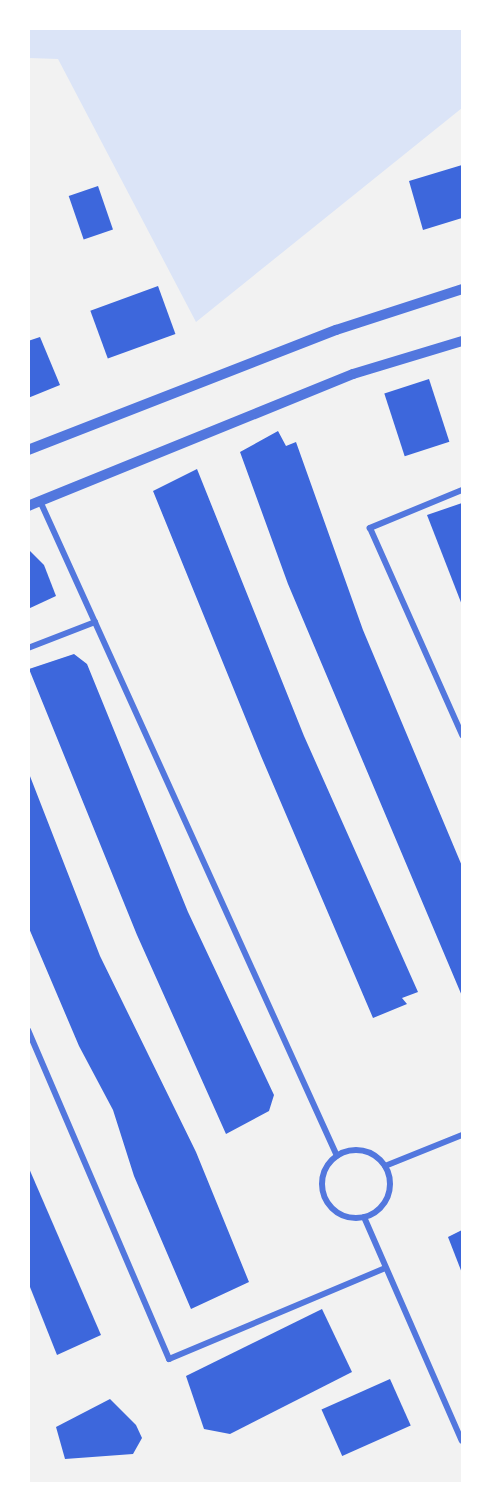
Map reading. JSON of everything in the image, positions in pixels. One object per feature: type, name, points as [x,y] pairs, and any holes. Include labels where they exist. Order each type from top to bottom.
[{"type":"street","points":[[28,450],[336,330],[462,289]]},
{"type":"street","points":[[28,506],[353,374],[462,341]]},
{"type":"street","points":[[462,490],[370,528],[462,735]]},
{"type":"street","points":[[40,501],[337,1156]]},
{"type":"street","points":[[28,648],[95,622]]},
{"type":"street","points":[[28,1030],[169,1359],[385,1268]]},
{"type":"street","points":[[385,1166],[462,1136]]},
{"type":"street","points":[[357,1150],[368,1152],[385,1166],[390,1186],[387,1197],[382,1206],[364,1217],[341,1214],[325,1197],[322,1186],[323,1175],[337,1156],[357,1150]]},
{"type":"street","points":[[364,1217],[462,1441]]},
{"type":"shaded area","points":[[29,28],[462,29],[462,108],[196,322],[58,59],[29,58]]},
{"type":"building","points":[[462,165],[462,218],[423,230],[409,181]]},
{"type":"building","points":[[98,186],[113,229],[84,240],[69,196]]},
{"type":"building","points":[[158,286],[175,334],[108,359],[90,311]]},
{"type":"building","points":[[40,337],[60,385],[28,398],[28,341]]},
{"type":"building","points":[[429,379],[449,442],[405,456],[384,394]]},
{"type":"building","points":[[278,431],[286,446],[296,442],[363,630],[462,866],[462,996],[288,584],[240,452]]},
{"type":"building","points":[[197,469],[304,736],[418,992],[402,998],[407,1004],[373,1018],[261,756],[153,491]]},
{"type":"building","points":[[462,503],[462,605],[427,515]]},
{"type":"building","points":[[28,549],[44,565],[56,596],[28,609]]},
{"type":"building","points":[[74,654],[87,664],[188,912],[274,1095],[269,1111],[226,1134],[137,935],[29,669]]},
{"type":"building","points":[[28,771],[100,956],[196,1152],[249,1282],[191,1309],[134,1176],[113,1110],[79,1046],[28,926]]},
{"type":"building","points":[[28,1166],[101,1335],[57,1355],[28,1282]]},
{"type":"building","points":[[462,1230],[462,1273],[448,1237]]},
{"type":"building","points":[[322,1309],[352,1372],[230,1434],[204,1429],[186,1376]]},
{"type":"building","points":[[390,1379],[411,1426],[342,1456],[321,1410]]},
{"type":"building","points":[[110,1399],[136,1425],[142,1438],[133,1454],[65,1459],[56,1427]]}]
